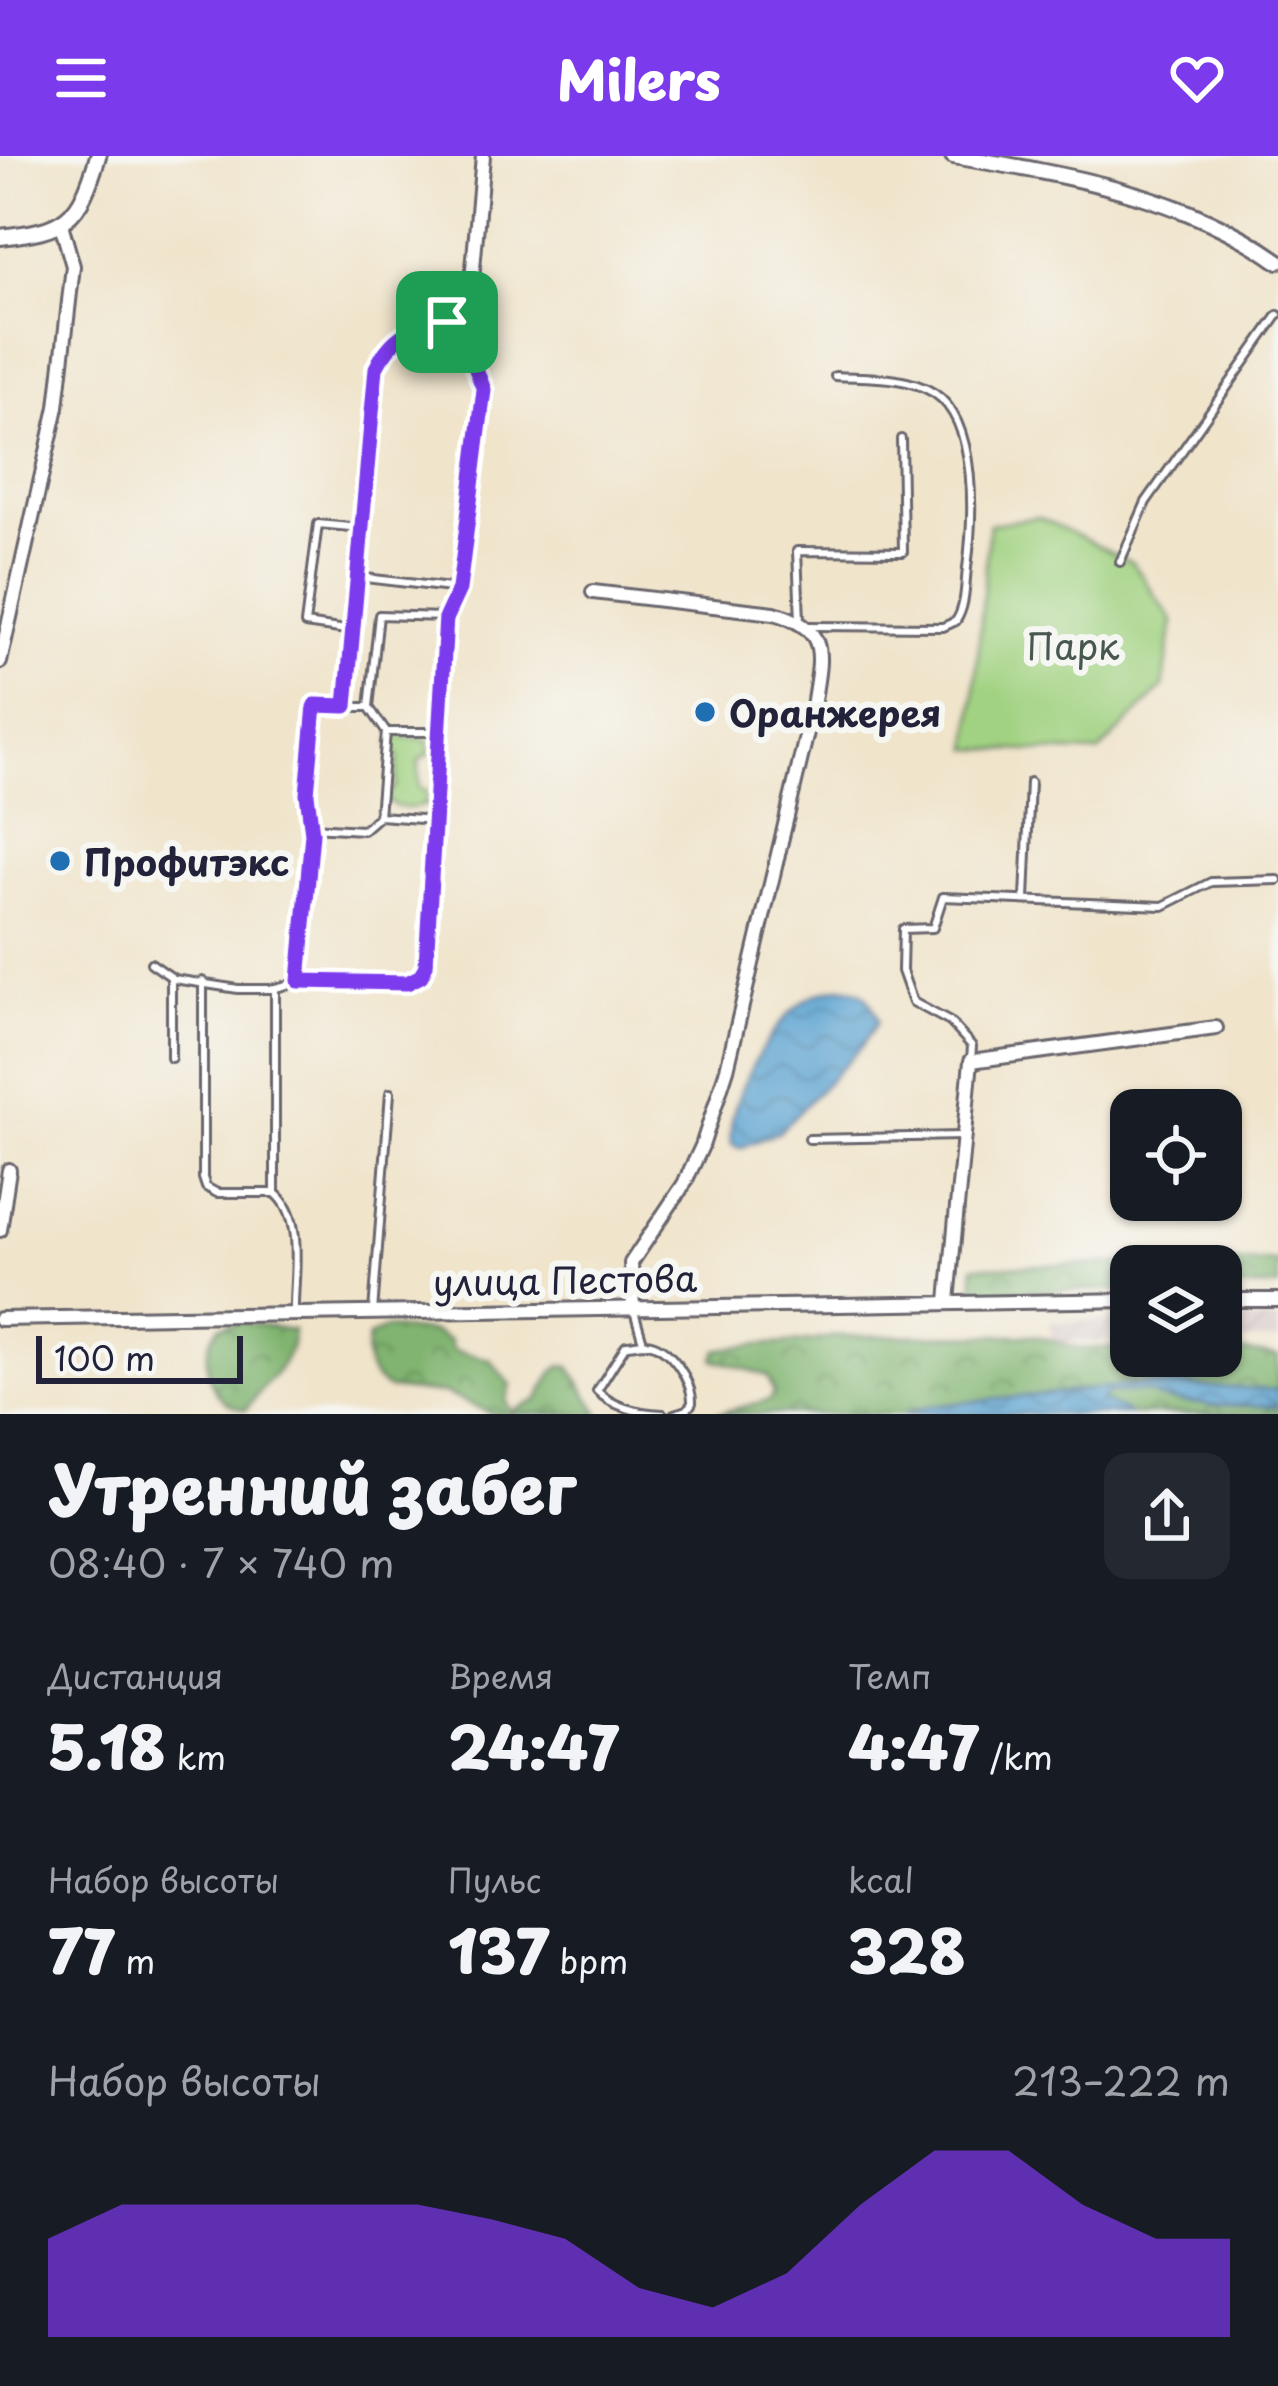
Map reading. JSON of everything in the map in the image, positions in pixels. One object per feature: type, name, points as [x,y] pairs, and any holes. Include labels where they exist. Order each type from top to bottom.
[{"type":"street","points":[[0,237],[61,224],[87,193],[98,156]]},
{"type":"street","points":[[417,979],[426,965],[446,617],[459,589],[484,390],[471,356],[468,324],[483,156]]},
{"type":"street","points":[[953,156],[1011,165],[1160,203],[1278,261]]},
{"type":"street","points":[[0,662],[57,407],[73,266],[61,224]]},
{"type":"street","points":[[593,592],[774,614],[803,623],[814,633],[821,655],[813,707],[727,1069],[684,1184],[631,1263],[633,1308]]},
{"type":"street","points":[[948,1301],[970,1061],[1216,1028]]},
{"type":"street","points":[[0,1230],[8,1170]]},
{"type":"street","name":"улица Пестова","points":[[0,1319],[1110,1300]]},
{"type":"street","points":[[1242,1300],[1278,1300]]},
{"type":"lane","points":[[1120,562],[1147,502],[1278,315]]},
{"type":"lane","points":[[346,706],[376,368],[385,350],[412,328],[468,324]]},
{"type":"lane","points":[[835,376],[903,380],[945,403],[963,446],[974,514],[961,614],[949,626],[803,623],[797,551],[903,552],[901,439]]},
{"type":"lane","points":[[352,631],[305,624],[318,524],[361,528]]},
{"type":"lane","points":[[357,577],[459,589]]},
{"type":"lane","points":[[312,827],[364,830],[380,816],[386,732],[369,706],[379,615],[446,617]]},
{"type":"lane","points":[[299,981],[312,827],[307,794],[315,705],[369,706]]},
{"type":"lane","points":[[386,732],[438,732]]},
{"type":"lane","points":[[1024,898],[1030,782]]},
{"type":"lane","points":[[380,816],[437,820]]},
{"type":"lane","points":[[970,1061],[972,1046],[950,1022],[913,1002],[902,971],[903,929],[933,928],[943,897],[1163,906],[1211,882],[1278,880]]},
{"type":"lane","points":[[151,963],[171,978],[238,989],[275,988],[299,981],[407,983],[417,979]]},
{"type":"lane","points":[[171,978],[171,1058]]},
{"type":"lane","points":[[203,981],[204,1183],[217,1192],[275,1193],[286,1202],[293,1220],[293,1312]]},
{"type":"lane","points":[[275,988],[275,1193]]},
{"type":"lane","points":[[373,1312],[390,1093]]},
{"type":"lane","points":[[809,1138],[963,1136]]},
{"type":"lane","points":[[633,1308],[643,1342]]},
{"type":"lane","points":[[663,1414],[606,1400],[597,1391],[626,1345],[643,1342],[671,1359],[689,1382],[692,1403],[674,1414]]},
{"type":"shaded area","points":[[1278,1320],[1278,1340],[1242,1341],[1242,1321]]},
{"type":"shaded area","points":[[1110,1321],[1110,1341],[1051,1342],[1051,1322]]},
{"type":"green space","name":"Парк","points":[[1039,517],[1133,563],[1173,621],[1163,687],[1098,753],[970,749],[989,524]]},
{"type":"green space","points":[[398,736],[429,740],[429,754],[419,760],[419,788],[426,791],[426,805],[401,807],[388,801],[396,786],[398,756],[389,742]]},
{"type":"green space","points":[[1242,1262],[1278,1262],[1278,1287],[1242,1288]]},
{"type":"green space","points":[[1110,1264],[1110,1289],[974,1292],[974,1266]]},
{"type":"green space","points":[[241,1322],[293,1330],[288,1354],[246,1410],[222,1398],[207,1363],[219,1326]]},
{"type":"green space","points":[[386,1328],[433,1332],[450,1341],[452,1350],[490,1359],[511,1385],[506,1402],[512,1411],[538,1400],[553,1372],[570,1367],[600,1414],[493,1414],[446,1394],[389,1389],[371,1373],[366,1352],[369,1337]]},
{"type":"green space","points":[[1034,1335],[1081,1349],[1110,1347],[1110,1377],[1242,1377],[1242,1352],[1278,1356],[1278,1390],[1147,1384],[930,1406],[903,1414],[715,1414],[769,1400],[774,1393],[768,1376],[714,1359],[717,1350],[835,1336]]},
{"type":"green space","points":[[1145,1392],[1194,1403],[1278,1406],[1278,1414],[1130,1414],[1101,1401],[1106,1393]]},
{"type":"water","points":[[839,987],[861,992],[875,1013],[878,1021],[862,1046],[779,1132],[740,1148],[731,1144],[736,1106],[768,1040],[797,1006]]},
{"type":"water","points":[[1147,1384],[1278,1390],[1278,1406],[1208,1405],[1145,1392],[1107,1393],[1101,1400],[1130,1414],[903,1414],[930,1406]]},
{"type":"place","name":"Оранжерея","points":[[705,712]]},
{"type":"place","name":"Профитэкс","points":[[60,861]]},
{"type":"route","points":[[447,322],[468,324],[471,356],[484,390],[459,589],[446,617],[426,965],[421,976],[407,983],[299,981],[312,833],[307,794],[315,705],[346,706],[376,368],[396,338],[412,328],[447,322]]}]
